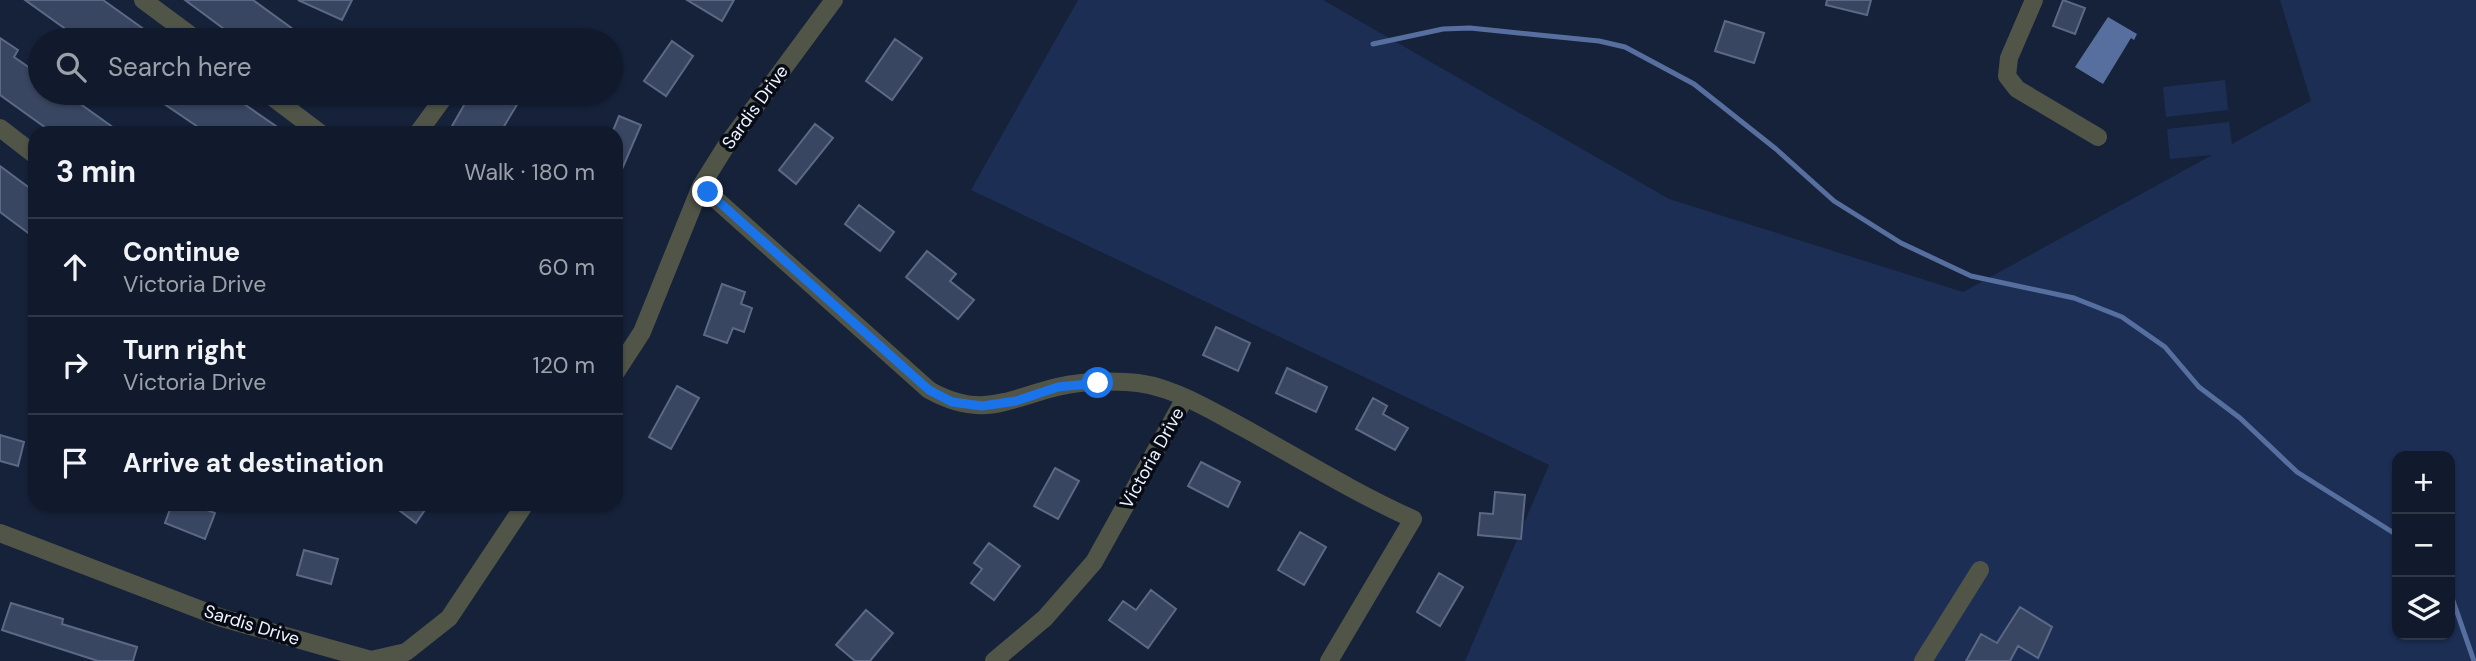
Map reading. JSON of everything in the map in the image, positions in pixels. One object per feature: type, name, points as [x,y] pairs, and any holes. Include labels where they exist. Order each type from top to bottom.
[{"type":"street","points":[[143,0],[181,28]]},
{"type":"street","name":"Sardis Drive","points":[[623,361],[642,332],[701,186],[726,146],[834,0]]},
{"type":"street","points":[[2034,0],[2009,58],[2007,76],[2017,89],[2098,137]]},
{"type":"street","points":[[283,105],[311,126]]},
{"type":"street","points":[[423,126],[438,105]]},
{"type":"street","points":[[0,128],[28,150]]},
{"type":"street","name":"Victoria Drive","points":[[701,186],[929,390],[952,402],[982,406],[1016,401],[1058,387],[1128,382],[1161,388],[1185,398],[1094,562],[1045,618],[994,661]]},
{"type":"street","points":[[1185,398],[1413,519],[1329,661]]},
{"type":"street","name":"Sardis Drive","points":[[0,533],[222,618],[371,660],[406,652],[449,618],[520,511]]},
{"type":"street","points":[[1923,661],[1980,570]]},
{"type":"shaded area","points":[[1078,0],[1323,0],[1669,199],[1963,292],[2212,155],[2170,159],[2167,129],[2229,122],[2232,144],[2311,101],[2280,0],[2476,0],[2476,661],[1465,661],[1549,465],[971,190]]},
{"type":"shaded area","points":[[2108,17],[2137,34],[2134,40],[2131,38],[2103,84],[2075,67]]},
{"type":"shaded area","points":[[2225,80],[2228,110],[2166,117],[2163,87]]},
{"type":"building","points":[[25,0],[103,0],[142,28],[64,28]]},
{"type":"building","points":[[185,0],[253,0],[292,28],[223,28]]},
{"type":"building","points":[[298,0],[352,0],[342,20]]},
{"type":"building","points":[[687,0],[734,0],[722,21]]},
{"type":"building","points":[[1827,0],[1871,0],[1867,15],[1826,5]]},
{"type":"building","points":[[2063,0],[2085,8],[2075,34],[2053,26]]},
{"type":"building","points":[[1725,21],[1764,33],[1754,63],[1715,51]]},
{"type":"building","points":[[0,38],[18,50],[14,57],[28,67],[28,105],[82,105],[111,126],[43,126],[0,95]]},
{"type":"building","points":[[895,39],[922,58],[892,100],[866,81]]},
{"type":"building","points":[[672,41],[693,56],[666,96],[644,81]]},
{"type":"building","points":[[166,105],[245,105],[276,126],[197,126]]},
{"type":"building","points":[[464,105],[517,105],[504,126],[452,126]]},
{"type":"building","points":[[619,116],[641,125],[623,167],[623,126],[615,126]]},
{"type":"building","points":[[815,124],[833,138],[796,184],[779,170]]},
{"type":"building","points":[[0,166],[28,187],[28,233],[0,212]]},
{"type":"building","points":[[859,205],[894,232],[880,251],[845,224]]},
{"type":"building","points":[[927,251],[956,274],[950,281],[974,300],[958,319],[906,277]]},
{"type":"building","points":[[722,284],[745,292],[741,304],[752,308],[744,332],[733,328],[727,343],[704,335]]},
{"type":"building","points":[[1216,327],[1250,343],[1238,371],[1203,355]]},
{"type":"building","points":[[1287,368],[1327,387],[1316,412],[1276,393]]},
{"type":"building","points":[[677,386],[699,398],[671,449],[649,437]]},
{"type":"building","points":[[1373,398],[1387,406],[1383,414],[1408,428],[1395,450],[1356,429]]},
{"type":"building","points":[[0,435],[24,442],[18,466],[0,461]]},
{"type":"building","points":[[1201,462],[1240,482],[1228,507],[1188,486]]},
{"type":"building","points":[[1055,468],[1079,481],[1058,519],[1034,506]]},
{"type":"building","points":[[1495,492],[1525,495],[1521,539],[1478,535],[1480,513],[1493,514]]},
{"type":"building","points":[[169,511],[215,513],[205,539],[165,523]]},
{"type":"building","points":[[400,511],[424,511],[416,523]]},
{"type":"building","points":[[1300,532],[1326,547],[1304,585],[1278,570]]},
{"type":"building","points":[[989,543],[1020,566],[994,600],[971,583],[982,569],[974,563]]},
{"type":"building","points":[[304,550],[338,559],[331,584],[297,575]]},
{"type":"building","points":[[1439,573],[1463,587],[1440,626],[1417,612]]},
{"type":"building","points":[[1151,590],[1176,609],[1148,648],[1109,620],[1123,601],[1136,610]]},
{"type":"building","points":[[11,603],[63,619],[62,624],[137,647],[133,661],[98,661],[2,630]]},
{"type":"building","points":[[2020,607],[2052,627],[2038,658],[2018,646],[2010,661],[1966,661],[1981,634],[1997,643]]},
{"type":"building","points":[[866,610],[893,633],[870,661],[855,661],[836,645]]},
{"type":"waterway","points":[[1373,44],[1443,29],[1470,28],[1599,41],[1625,47],[1694,84],[1776,149],[1834,201],[1901,243],[1971,276],[2074,298],[2122,317],[2165,347],[2199,387],[2240,418],[2297,472],[2392,532]]},
{"type":"waterway","points":[[2455,606],[2474,661]]},
{"type":"route","points":[[708,192],[929,390],[952,402],[982,406],[1016,401],[1058,387],[1098,383]]}]
